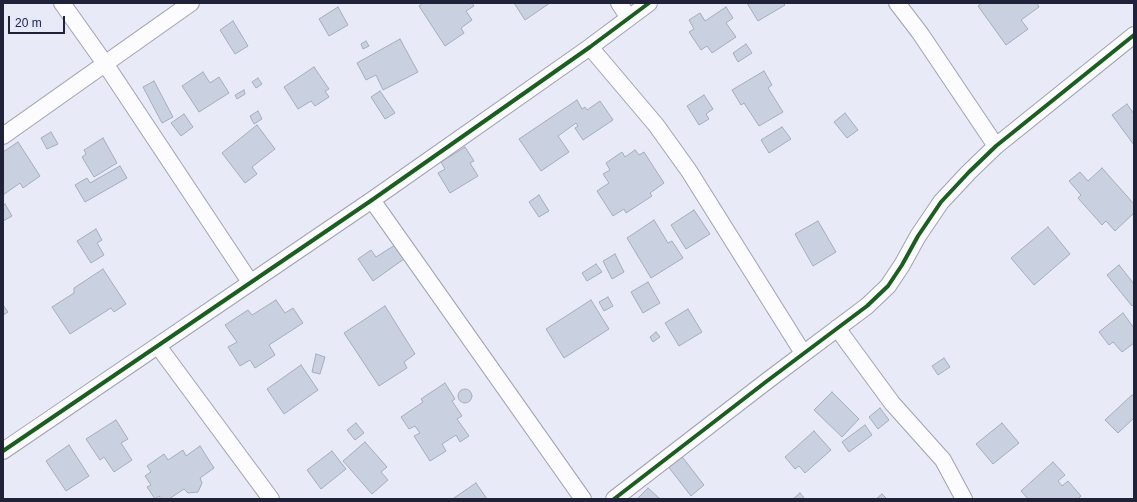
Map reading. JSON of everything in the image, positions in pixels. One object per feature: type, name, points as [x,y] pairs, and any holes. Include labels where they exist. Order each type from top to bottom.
[{"type":"street","points":[[62,3],[106,65],[250,282]]},
{"type":"street","points":[[3,136],[106,65],[191,3]]},
{"type":"street","points":[[619,3],[629,18]]},
{"type":"street","points":[[3,451],[372,200],[590,48],[649,3]]},
{"type":"street","points":[[897,3],[920,33],[996,146]]},
{"type":"street","points":[[614,499],[803,353],[867,306],[888,286],[918,236],[941,202],[996,146],[1134,35]]},
{"type":"street","points":[[590,48],[656,125],[690,171],[803,353]]},
{"type":"street","points":[[372,200],[583,499]]},
{"type":"street","points":[[837,328],[892,403],[943,460],[964,499]]},
{"type":"street","points":[[158,346],[271,499]]},
{"type":"building","points":[[423,3],[472,3],[474,6],[466,11],[472,20],[461,28],[464,33],[445,46],[419,6]]},
{"type":"building","points":[[514,3],[550,3],[525,20]]},
{"type":"building","points":[[747,3],[783,3],[785,5],[758,21]]},
{"type":"building","points":[[982,3],[1037,3],[1039,7],[1021,20],[1028,29],[1006,45],[978,6]]},
{"type":"building","points":[[338,7],[348,25],[329,36],[319,19]]},
{"type":"building","points":[[726,7],[733,18],[726,23],[736,37],[712,53],[707,46],[701,50],[689,32],[694,29],[689,20],[700,13],[705,21]]},
{"type":"building","points":[[233,21],[248,46],[235,54],[220,30]]},
{"type":"building","points":[[400,39],[418,72],[383,90],[376,75],[366,80],[357,63]]},
{"type":"building","points":[[366,41],[369,46],[363,49],[361,44]]},
{"type":"building","points":[[746,44],[752,53],[738,62],[733,53]]},
{"type":"building","points":[[314,67],[329,89],[325,91],[329,97],[315,106],[311,101],[298,109],[284,87]]},
{"type":"building","points":[[764,71],[772,85],[768,88],[783,112],[759,126],[744,103],[741,105],[732,90]]},
{"type":"building","points":[[203,72],[210,83],[219,77],[229,93],[199,112],[182,86]]},
{"type":"building","points":[[258,78],[262,84],[256,88],[252,82]]},
{"type":"building","points":[[154,81],[173,117],[162,123],[143,87]]},
{"type":"building","points":[[244,90],[245,94],[237,99],[235,95]]},
{"type":"building","points":[[380,91],[395,113],[385,119],[371,97]]},
{"type":"building","points":[[704,95],[713,109],[706,114],[709,119],[699,125],[687,106]]},
{"type":"building","points":[[577,100],[582,109],[585,107],[587,110],[600,101],[613,120],[583,140],[575,128],[578,126],[576,123],[558,136],[569,152],[541,171],[519,139]]},
{"type":"building","points":[[1127,104],[1134,114],[1134,145],[1112,115]]},
{"type":"building","points":[[258,111],[262,119],[254,124],[250,116]]},
{"type":"building","points":[[845,113],[858,130],[847,138],[834,122]]},
{"type":"building","points":[[184,114],[193,127],[181,136],[171,123]]},
{"type":"building","points":[[257,125],[275,149],[252,167],[257,174],[245,183],[222,153]]},
{"type":"building","points":[[782,127],[791,139],[769,153],[761,140]]},
{"type":"building","points":[[51,132],[58,144],[47,149],[41,138]]},
{"type":"building","points":[[103,138],[117,163],[94,177],[82,157],[86,154],[84,150]]},
{"type":"building","points":[[18,142],[40,176],[23,188],[20,183],[3,195],[3,152]]},
{"type":"building","points":[[465,147],[474,161],[470,163],[478,176],[450,193],[438,173],[445,169],[441,162]]},
{"type":"building","points":[[635,150],[639,155],[644,152],[664,183],[650,193],[652,196],[626,213],[624,209],[613,216],[597,191],[609,183],[603,174],[610,170],[606,163],[622,152],[625,157]]},
{"type":"building","points":[[120,166],[127,178],[85,202],[75,185],[87,178],[90,183]]},
{"type":"building","points":[[1102,168],[1134,204],[1134,213],[1115,231],[1106,221],[1102,225],[1078,198],[1081,195],[1069,181],[1080,172],[1088,181]]},
{"type":"building","points":[[539,195],[549,211],[539,217],[529,202]]},
{"type":"building","points":[[5,204],[12,216],[3,221],[3,206]]},
{"type":"building","points":[[694,210],[710,234],[686,249],[671,225]]},
{"type":"building","points":[[654,220],[668,243],[672,241],[683,258],[651,278],[627,238]]},
{"type":"building","points":[[818,221],[836,252],[813,266],[795,234]]},
{"type":"building","points":[[1048,227],[1070,254],[1034,285],[1011,258]]},
{"type":"building","points":[[96,229],[102,240],[97,243],[104,255],[91,263],[77,241]]},
{"type":"building","points":[[395,245],[404,259],[373,281],[358,259],[371,250],[376,257]]},
{"type":"building","points":[[615,254],[624,272],[612,279],[603,261]]},
{"type":"building","points":[[596,264],[602,272],[587,281],[582,273]]},
{"type":"building","points":[[1119,265],[1134,284],[1134,304],[1132,306],[1107,275]]},
{"type":"building","points":[[103,269],[126,304],[114,312],[111,308],[70,334],[52,307],[74,293],[74,288]]},
{"type":"building","points":[[648,282],[660,303],[643,313],[631,292]]},
{"type":"building","points":[[608,297],[613,306],[604,311],[599,302]]},
{"type":"building","points":[[276,300],[285,313],[293,308],[303,323],[269,345],[275,355],[255,368],[250,360],[240,366],[228,347],[237,342],[225,325],[248,310],[252,315]]},
{"type":"building","points":[[591,300],[609,329],[564,358],[546,329]]},
{"type":"building","points":[[3,305],[8,312],[3,315]]},
{"type":"building","points":[[385,306],[415,354],[404,362],[407,368],[379,386],[344,333]]},
{"type":"building","points":[[688,309],[702,332],[679,346],[665,323]]},
{"type":"building","points":[[1123,313],[1134,328],[1134,343],[1122,352],[1113,342],[1109,345],[1099,332]]},
{"type":"building","points":[[656,332],[660,337],[653,342],[650,337]]},
{"type":"building","points":[[316,354],[325,357],[320,374],[312,372]]},
{"type":"building","points":[[944,358],[950,367],[938,375],[932,366]]},
{"type":"building","points":[[301,365],[318,390],[284,414],[267,389]]},
{"type":"building","points":[[445,383],[455,399],[452,401],[462,416],[457,419],[469,436],[460,442],[456,435],[442,444],[446,451],[430,461],[414,436],[420,433],[415,426],[409,429],[401,417],[423,402],[421,399]]},
{"type":"building","points":[[462,389],[468,389],[472,393],[472,399],[468,403],[462,403],[458,399],[458,393]]},
{"type":"building","points":[[832,392],[859,419],[842,437],[814,410]]},
{"type":"building","points":[[1132,395],[1134,397],[1134,418],[1118,433],[1105,420]]},
{"type":"building","points":[[880,408],[889,420],[878,429],[869,417]]},
{"type":"building","points":[[116,420],[128,439],[121,443],[132,460],[114,472],[104,457],[100,460],[86,439]]},
{"type":"building","points":[[356,423],[364,433],[355,440],[347,430]]},
{"type":"building","points":[[1002,423],[1019,443],[993,464],[976,444]]},
{"type":"building","points":[[865,425],[872,435],[849,452],[842,442]]},
{"type":"building","points":[[814,431],[831,450],[805,473],[799,466],[795,469],[785,457]]},
{"type":"building","points":[[365,442],[387,467],[381,472],[388,480],[372,494],[343,461]]},
{"type":"building","points":[[69,445],[89,476],[66,491],[46,461]]},
{"type":"building","points":[[200,446],[214,468],[200,478],[202,483],[198,492],[188,493],[184,489],[169,499],[161,499],[159,496],[155,499],[147,487],[151,485],[145,476],[151,472],[147,466],[164,454],[168,460],[183,450],[186,456]]},
{"type":"building","points":[[332,451],[346,469],[321,489],[307,470]]},
{"type":"building","points":[[680,454],[704,485],[691,496],[667,465]]},
{"type":"building","points":[[1053,462],[1065,475],[1058,481],[1062,486],[1068,481],[1081,496],[1078,499],[1028,499],[1021,491]]},
{"type":"building","points":[[476,483],[487,499],[454,498]]},
{"type":"building","points":[[648,488],[660,499],[637,499]]},
{"type":"building","points":[[800,493],[805,499],[793,499]]},
{"type":"building","points":[[882,494],[887,499],[876,499]]},
{"type":"cycle path","points":[[3,451],[372,200],[590,47],[649,3]]},
{"type":"cycle path","points":[[614,499],[867,306],[888,286],[902,265],[918,236],[941,202],[969,172],[996,146],[1134,35]]}]
